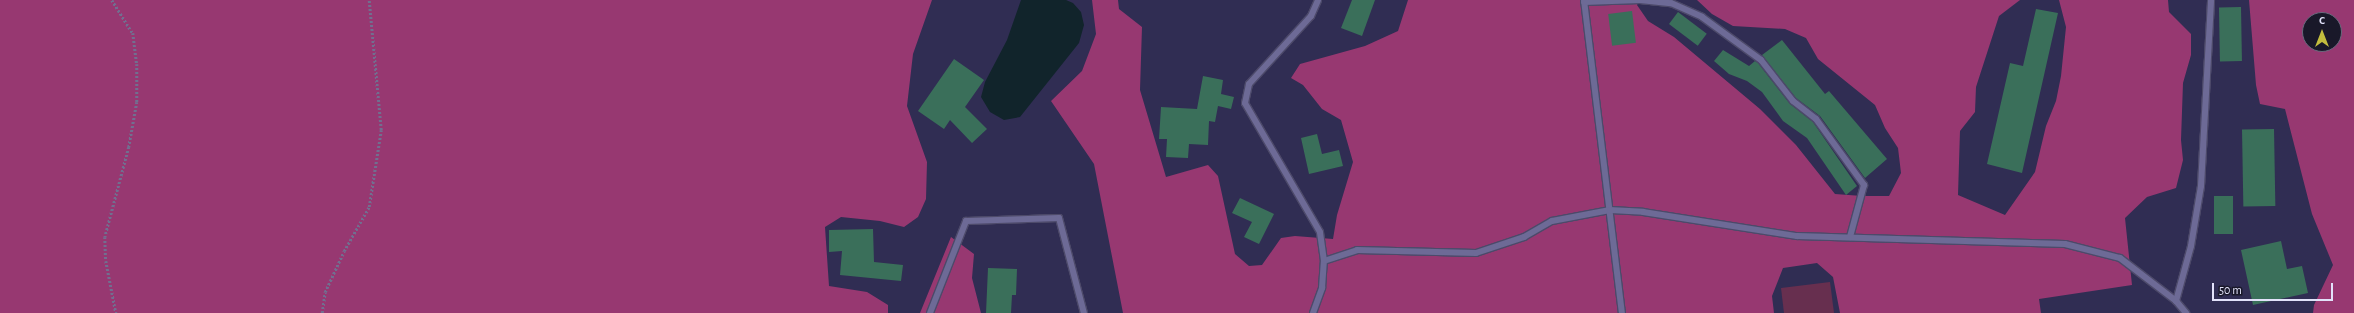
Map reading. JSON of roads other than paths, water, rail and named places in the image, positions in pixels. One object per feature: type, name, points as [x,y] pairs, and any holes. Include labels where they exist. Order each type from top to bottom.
[{"type":"lane","points":[[1313,313],[1322,288],[1324,261],[1320,232],[1245,103],[1249,84],[1311,16],[1318,0]]},
{"type":"lane","points":[[1622,313],[1584,1],[1640,0],[1671,3],[1702,18],[1761,60],[1793,101],[1816,119],[1864,185],[1850,237]]},
{"type":"lane","points":[[2176,301],[2191,246],[2201,186],[2211,0]]},
{"type":"lane","points":[[1324,261],[1357,250],[1476,253],[1524,237],[1552,221],[1610,210],[1643,212],[1797,236],[2065,244],[2120,258],[2176,301],[2186,313]]},
{"type":"lane","points":[[930,313],[966,221],[1059,218],[1084,313]]},
{"type":"water","points":[[1021,0],[1066,0],[1073,3],[1081,12],[1084,25],[1079,43],[1020,117],[1004,120],[990,112],[981,97],[985,82],[1007,40]]}]
